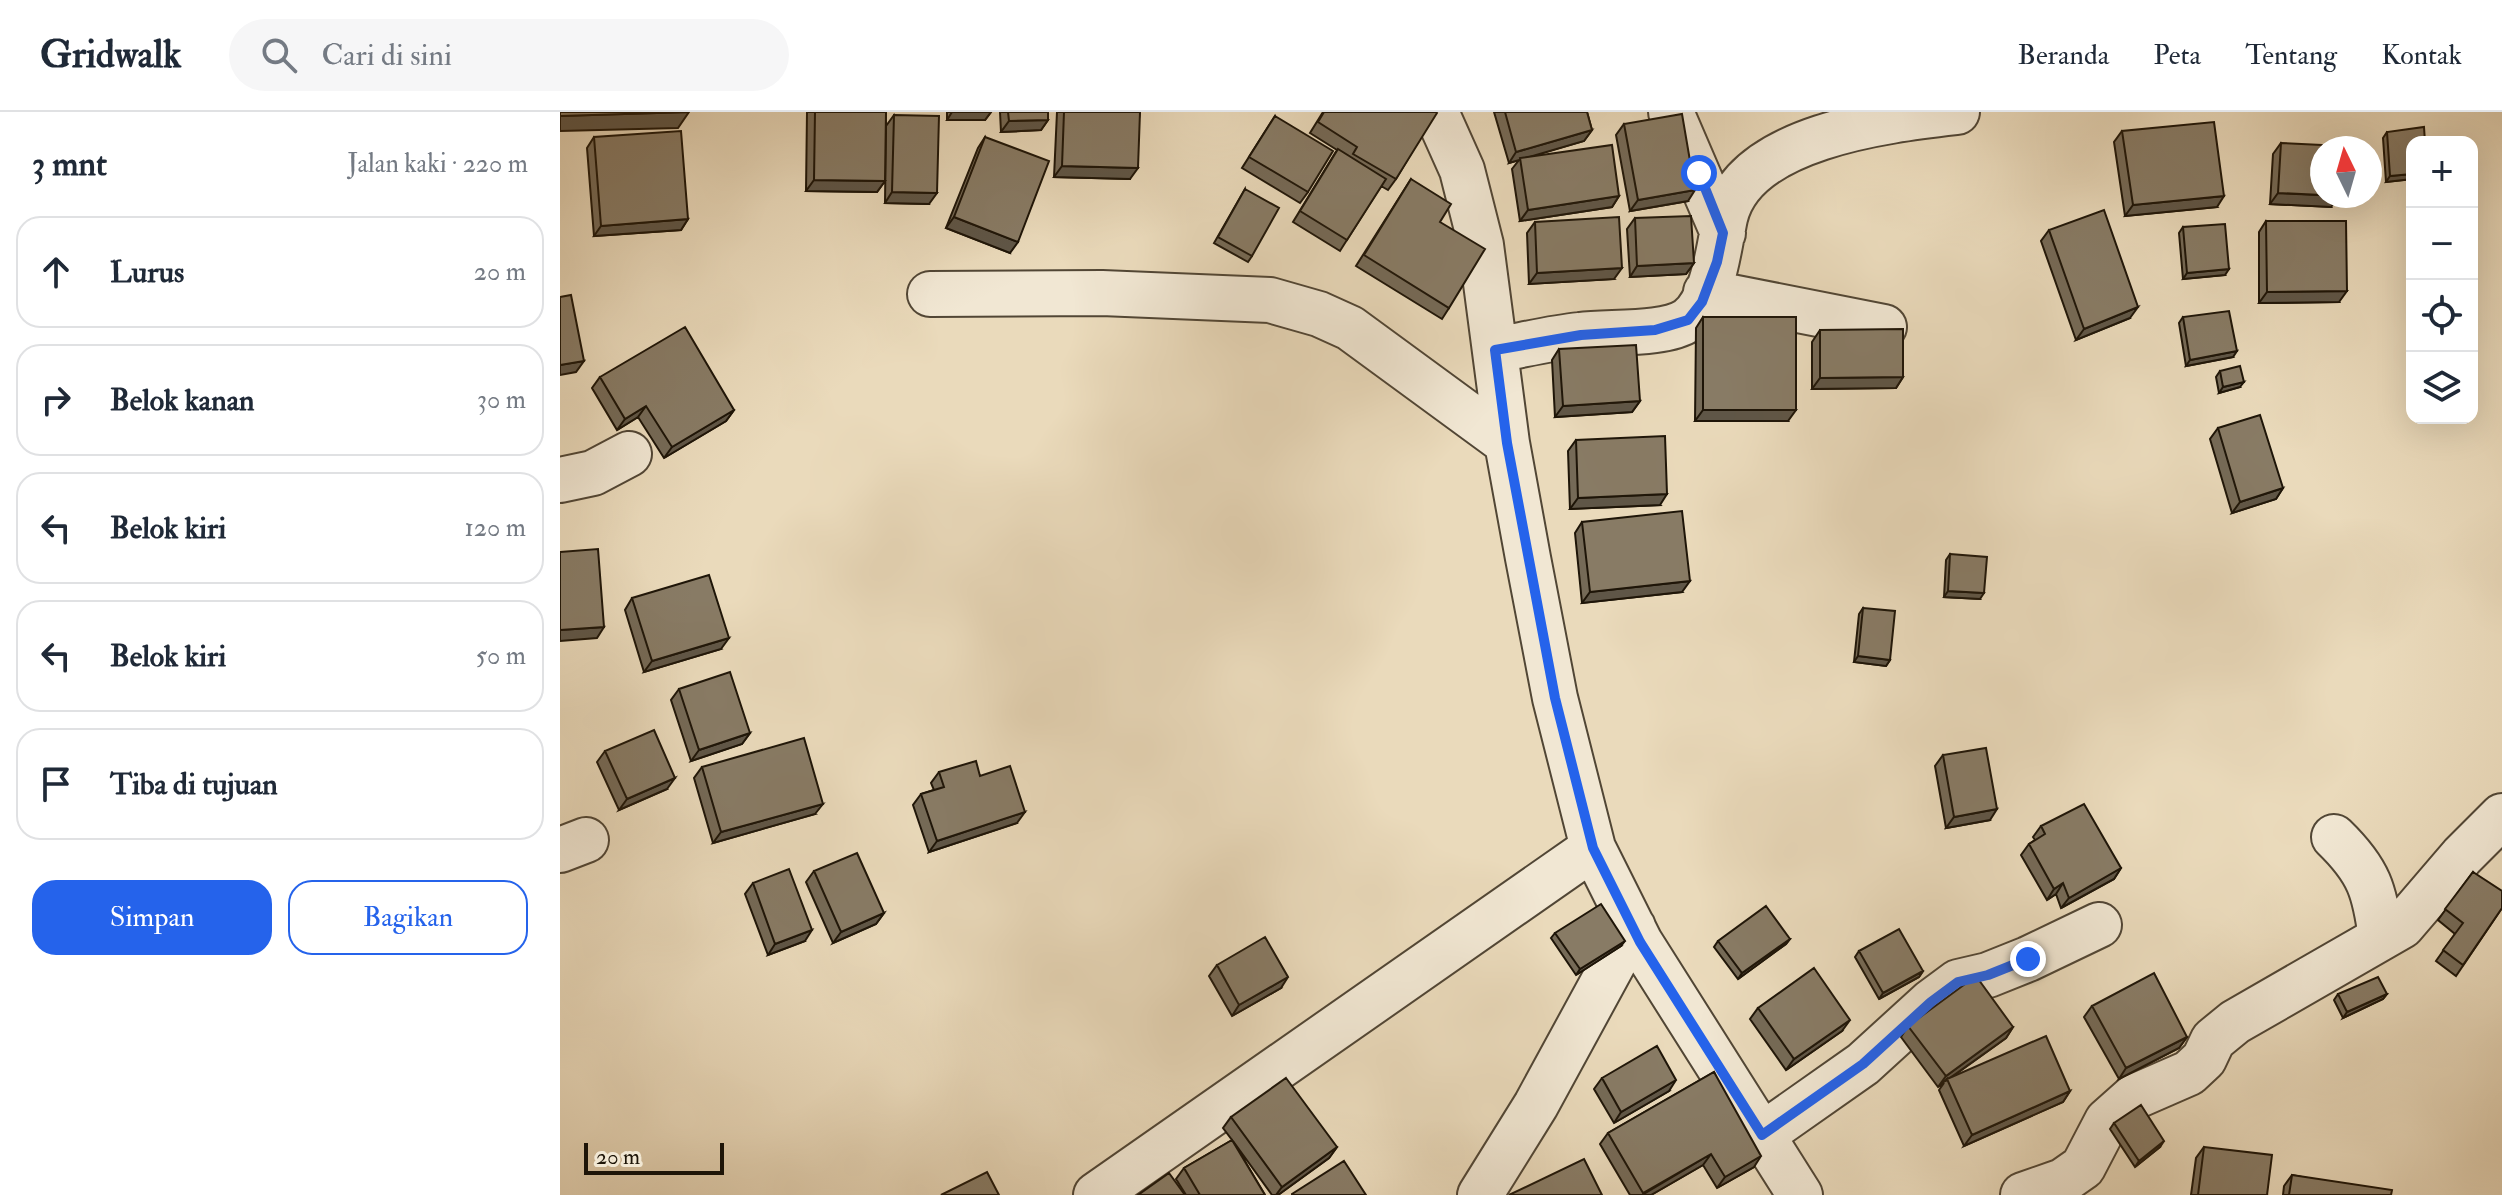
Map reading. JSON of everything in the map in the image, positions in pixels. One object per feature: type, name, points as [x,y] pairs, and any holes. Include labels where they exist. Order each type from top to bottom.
[{"type":"street","points":[[1436,112],[1462,170],[1481,245],[1507,443],[1555,698],[1593,848],[1633,927],[1800,1195]]},
{"type":"street","points":[[1671,112],[1723,233]]},
{"type":"street","points":[[1495,350],[1581,335],[1655,330],[1688,320],[1706,292],[1717,262],[1726,214],[1740,184],[1771,158],[1838,134],[1905,118],[1957,112]]},
{"type":"street","points":[[1706,292],[1884,327]]},
{"type":"street","points":[[930,294],[1102,293],[1270,300],[1319,314],[1350,328],[1507,443]]},
{"type":"street","points":[[560,480],[593,473],[629,454]]},
{"type":"street","points":[[2023,1195],[2063,1181],[2083,1167],[2107,1121],[2134,1097],[2189,1073],[2204,1059],[2213,1040],[2235,1022],[2402,926],[2462,856],[2502,816]]},
{"type":"street","points":[[2334,837],[2351,854],[2370,882],[2381,938]]},
{"type":"street","points":[[1096,1195],[1593,848]]},
{"type":"street","points":[[1762,1135],[1863,1064],[1931,1002],[1958,982],[1988,975],[2028,959],[2099,925]]},
{"type":"street","points":[[1480,1195],[1536,1105],[1633,927]]},
{"type":"building","points":[[560,112],[689,112],[560,116]]},
{"type":"building","points":[[815,112],[886,112],[885,181],[814,180]]},
{"type":"building","points":[[1008,112],[1048,112],[1048,120],[1009,121]]},
{"type":"building","points":[[1064,112],[1140,112],[1138,168],[1062,166]]},
{"type":"building","points":[[1324,112],[1437,113],[1396,179],[1353,154],[1357,147],[1318,122]]},
{"type":"building","points":[[1505,112],[1587,112],[1592,130],[1516,152]]},
{"type":"building","points":[[1682,114],[1695,190],[1638,200],[1624,124]]},
{"type":"building","points":[[894,115],[939,116],[937,193],[892,192]]},
{"type":"building","points":[[1275,116],[1333,151],[1308,192],[1249,157]]},
{"type":"building","points":[[2214,122],[2224,196],[2133,205],[2122,131]]},
{"type":"building","points":[[2424,127],[2425,136],[2406,136],[2406,175],[2390,176],[2387,132]]},
{"type":"building","points":[[681,131],[688,219],[601,226],[594,137]]},
{"type":"building","points":[[985,137],[1049,161],[1018,242],[954,217]]},
{"type":"building","points":[[2281,143],[2310,144],[2310,194],[2278,193]]},
{"type":"building","points":[[1612,145],[1619,196],[1528,210],[1520,158]]},
{"type":"building","points":[[1338,149],[1386,179],[1347,240],[1300,211]]},
{"type":"building","points":[[1411,179],[1451,204],[1440,222],[1485,249],[1449,308],[1364,255]]},
{"type":"building","points":[[1245,189],[1279,208],[1252,256],[1218,237]]},
{"type":"building","points":[[2104,210],[2138,307],[2084,329],[2049,230]]},
{"type":"building","points":[[1691,216],[1694,263],[1637,266],[1635,218]]},
{"type":"building","points":[[1619,217],[1622,268],[1537,273],[1535,222]]},
{"type":"building","points":[[2266,221],[2346,221],[2347,291],[2267,292]]},
{"type":"building","points":[[2225,224],[2229,269],[2187,273],[2183,227]]},
{"type":"building","points":[[571,295],[584,361],[560,365],[560,297]]},
{"type":"building","points":[[2229,311],[2237,351],[2190,360],[2183,317]]},
{"type":"building","points":[[1703,317],[1796,317],[1796,410],[1703,410]]},
{"type":"building","points":[[685,327],[734,410],[672,447],[646,406],[625,419],[600,377]]},
{"type":"building","points":[[1903,329],[1903,377],[1820,378],[1820,330]]},
{"type":"building","points":[[1636,345],[1640,401],[1563,406],[1559,349]]},
{"type":"building","points":[[2240,366],[2244,382],[2223,387],[2220,371]]},
{"type":"building","points":[[2260,415],[2283,488],[2240,502],[2218,428]]},
{"type":"building","points":[[1665,436],[1667,494],[1578,498],[1576,440]]},
{"type":"building","points":[[1682,511],[1690,581],[1590,592],[1582,522]]},
{"type":"building","points":[[598,549],[604,627],[560,630],[560,552]]},
{"type":"building","points":[[1950,554],[1987,557],[1984,593],[1948,591]]},
{"type":"building","points":[[709,575],[729,638],[652,661],[632,598]]},
{"type":"building","points":[[1863,608],[1895,611],[1890,660],[1858,656]]},
{"type":"building","points":[[730,672],[750,733],[699,750],[679,689]]},
{"type":"building","points":[[654,730],[675,778],[627,799],[605,751]]},
{"type":"building","points":[[804,738],[823,804],[721,832],[702,767]]},
{"type":"building","points":[[1986,748],[1997,809],[1954,817],[1943,755]]},
{"type":"building","points":[[976,761],[980,776],[1010,766],[1025,812],[937,841],[921,794],[944,787],[939,772]]},
{"type":"building","points":[[2084,804],[2121,868],[2069,898],[2063,883],[2054,889],[2029,844],[2045,834],[2041,826]]},
{"type":"building","points":[[857,853],[884,913],[841,932],[814,871]]},
{"type":"building","points":[[789,869],[812,930],[775,944],[753,883]]},
{"type":"building","points":[[2473,872],[2502,891],[2502,908],[2463,965],[2443,950],[2463,923],[2445,909]]},
{"type":"building","points":[[1601,904],[1625,941],[1580,969],[1555,933]]},
{"type":"building","points":[[1766,906],[1790,939],[1742,973],[1718,941]]},
{"type":"building","points":[[1899,929],[1923,971],[1883,993],[1859,951]]},
{"type":"building","points":[[1265,937],[1288,977],[1239,1005],[1217,965]]},
{"type":"building","points":[[1814,968],[1850,1020],[1794,1059],[1758,1008]]},
{"type":"building","points":[[2154,973],[2187,1037],[2126,1068],[2092,1006]]},
{"type":"building","points":[[1976,976],[2013,1027],[1946,1076],[1908,1026]]},
{"type":"building","points":[[2378,977],[2387,994],[2347,1012],[2338,994]]},
{"type":"building","points":[[2046,1036],[2070,1091],[1972,1135],[1947,1079]]},
{"type":"building","points":[[1657,1046],[1676,1080],[1621,1112],[1602,1078]]},
{"type":"building","points":[[1714,1072],[1761,1156],[1725,1177],[1711,1154],[1643,1193],[1608,1133]]},
{"type":"building","points":[[1286,1078],[1337,1147],[1282,1187],[1231,1117]]},
{"type":"building","points":[[2141,1105],[2164,1141],[2139,1161],[2114,1123]]},
{"type":"building","points":[[1232,1140],[1265,1195],[1200,1195],[1184,1168]]},
{"type":"building","points":[[2204,1147],[2272,1155],[2267,1195],[2198,1195]]},
{"type":"building","points":[[1584,1159],[1602,1195],[1509,1195]]},
{"type":"building","points":[[1344,1161],[1366,1195],[1292,1195],[1292,1194]]},
{"type":"building","points":[[987,1172],[999,1195],[941,1195]]},
{"type":"building","points":[[1169,1173],[1185,1195],[1138,1195]]},
{"type":"building","points":[[2292,1175],[2392,1190],[2391,1195],[2289,1195]]},
{"type":"route","points":[[1699,173],[1723,233],[1717,262],[1702,302],[1688,320],[1655,330],[1581,335],[1495,350],[1507,443],[1555,698],[1593,848],[1640,942],[1762,1135],[1863,1064],[1931,1002],[1958,982],[1988,975],[2028,959]]}]
